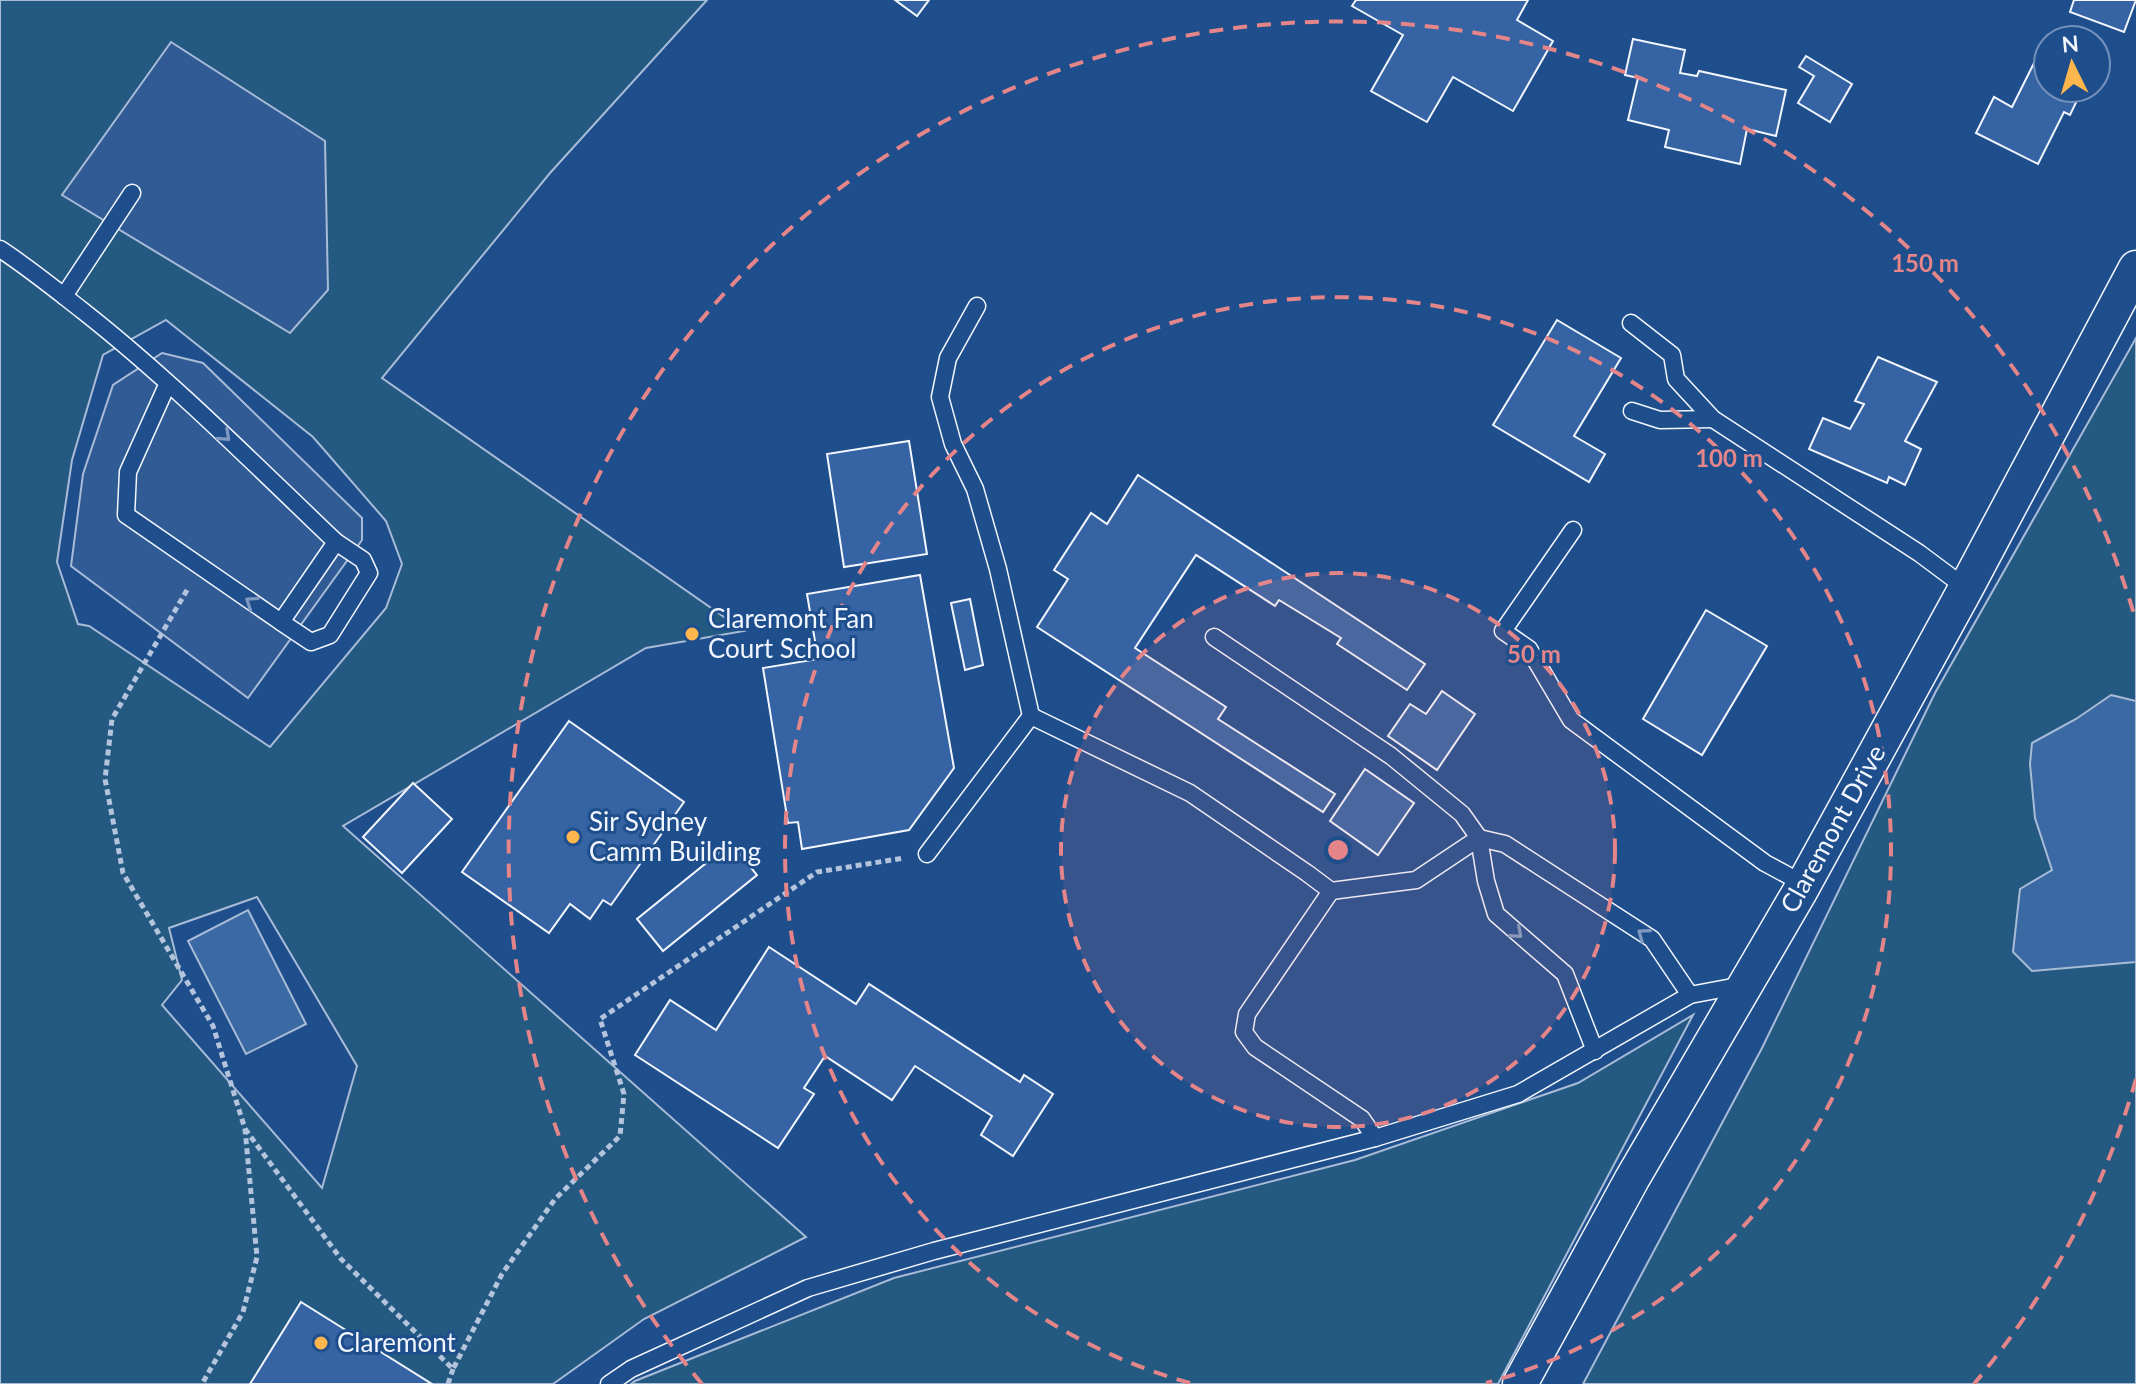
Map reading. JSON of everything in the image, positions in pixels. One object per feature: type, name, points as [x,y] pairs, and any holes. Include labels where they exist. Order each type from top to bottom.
[{"type":"street","name":"Claremont Drive","points":[[1520,1384],[1632,1179],[1804,884],[2136,268]]},
{"type":"lane","points":[[64,296],[132,193]]},
{"type":"lane","points":[[0,249],[25,265],[130,348],[168,383],[336,542],[363,560],[369,573],[330,635],[311,642],[126,515],[128,472],[168,383]]},
{"type":"lane","points":[[927,854],[1031,716],[998,569],[975,489],[953,444],[940,397],[948,358],[977,306]]},
{"type":"lane","points":[[1631,323],[1672,355],[1676,379],[1713,419],[1919,553],[1966,588]]},
{"type":"lane","points":[[1632,411],[1660,420],[1713,419]]},
{"type":"lane","points":[[1573,530],[1503,631],[1529,649],[1571,720],[1765,863],[1804,884]]},
{"type":"lane","points":[[281,622],[336,542]]},
{"type":"lane","points":[[1214,637],[1391,756],[1462,814],[1479,838],[1486,881],[1496,914],[1565,974],[1595,1051]]},
{"type":"lane","points":[[1031,716],[1190,793],[1331,891],[1416,880],[1479,838],[1505,844],[1652,939],[1690,995]]},
{"type":"lane","points":[[1331,891],[1247,1014],[1244,1032],[1255,1047],[1362,1119],[1375,1138]]},
{"type":"lane","points":[[609,1384],[631,1369],[808,1288],[934,1251],[1375,1138],[1518,1094],[1690,995],[1745,985]]},
{"type":"path","points":[[200,568],[112,719],[105,779],[123,873],[213,1026],[245,1129],[257,1257],[243,1312],[202,1384]]},
{"type":"path","points":[[448,1384],[502,1274],[555,1199],[620,1136],[624,1094],[600,1019],[817,872],[927,854]]},
{"type":"path","points":[[245,1129],[341,1259],[453,1369]]},
{"type":"shaded area","points":[[0,0],[707,0],[550,173],[382,378],[744,631],[646,648],[343,826],[806,1237],[644,1319],[553,1384],[0,1384]],"holes":[[[166,320],[313,437],[386,521],[402,564],[386,608],[270,747],[89,626],[78,624],[57,562],[72,460],[103,355]],[[257,897],[357,1066],[322,1188],[162,1005],[182,980],[169,928]]]},
{"type":"shaded area","points":[[171,42],[325,141],[328,290],[290,333],[62,195]]},
{"type":"shaded area","points":[[2136,338],[2136,1384],[1583,1384],[1762,1048],[1935,693]]},
{"type":"shaded area","points":[[162,353],[203,363],[362,518],[362,540],[248,698],[71,566],[83,474],[113,385]]},
{"type":"shaded area","points":[[2111,695],[2136,701],[2136,962],[2032,971],[2013,952],[2020,889],[2052,870],[2035,818],[2030,764],[2032,743]]},
{"type":"shaded area","points":[[248,910],[306,1024],[246,1054],[188,941]]},
{"type":"shaded area","points":[[1693,1015],[1498,1384],[631,1384],[894,1278],[1355,1160],[1578,1083]]},
{"type":"building","points":[[895,0],[929,0],[917,16]]},
{"type":"building","points":[[1356,0],[1528,0],[1517,20],[1553,41],[1513,111],[1453,77],[1427,122],[1371,91],[1403,35],[1352,6]]},
{"type":"building","points":[[2074,0],[2136,0],[2124,32],[2112,28],[2112,24],[2102,24],[2070,12]]},
{"type":"building","points":[[1633,39],[1685,50],[1680,73],[1697,76],[1699,71],[1786,90],[1776,136],[1747,129],[1740,164],[1665,147],[1669,130],[1628,120],[1638,78],[1625,75]]},
{"type":"building","points":[[1806,56],[1852,84],[1830,122],[1798,103],[1814,76],[1799,67]]},
{"type":"building","points":[[2032,67],[2032,104],[2075,104],[2070,115],[2064,112],[2038,164],[1976,133],[1994,97],[2012,107]]},
{"type":"building","points":[[1557,320],[1621,358],[1574,436],[1605,454],[1589,482],[1493,425]]},
{"type":"building","points":[[1878,357],[1937,382],[1905,441],[1921,449],[1905,485],[1889,477],[1887,483],[1809,449],[1823,418],[1850,429],[1864,404],[1855,401]]},
{"type":"building","points":[[909,441],[927,554],[844,567],[827,454]]},
{"type":"building","points":[[1138,475],[1425,664],[1407,690],[1337,644],[1341,638],[1279,600],[1275,606],[1196,555],[1135,648],[1226,707],[1218,719],[1335,794],[1323,812],[1037,627],[1068,579],[1054,570],[1091,513],[1107,524]]},
{"type":"building","points":[[920,575],[954,768],[909,830],[802,849],[798,822],[788,823],[763,668],[818,659],[807,594]]},
{"type":"building","points":[[970,599],[983,665],[965,670],[951,603]]},
{"type":"building","points":[[1706,610],[1767,646],[1702,755],[1643,719]]},
{"type":"building","points":[[1442,691],[1475,714],[1437,770],[1388,736],[1410,704],[1426,714]]},
{"type":"building","name":"Sir Sydney Camm Building","points":[[569,721],[684,802],[611,905],[603,900],[590,919],[570,904],[549,933],[462,872]]},
{"type":"building","points":[[1365,769],[1414,803],[1378,855],[1330,821]]},
{"type":"building","points":[[413,783],[452,819],[402,873],[363,837]]},
{"type":"building","points":[[731,843],[757,875],[663,951],[637,919]]},
{"type":"building","points":[[769,947],[856,1004],[869,984],[1020,1082],[1024,1075],[1053,1094],[1013,1156],[981,1135],[992,1116],[915,1066],[892,1100],[825,1056],[804,1088],[814,1094],[778,1148],[635,1055],[670,1000],[716,1030]]},
{"type":"building","name":"Claremont","points":[[301,1302],[432,1384],[250,1384]]},
{"type":"place","name":"Claremont Fan Court School","points":[[692,634]]},
{"type":"place","name":"Sir Sydney Camm Building","points":[[573,837]]},
{"type":"place","name":"Claremont","points":[[321,1343]]}]
